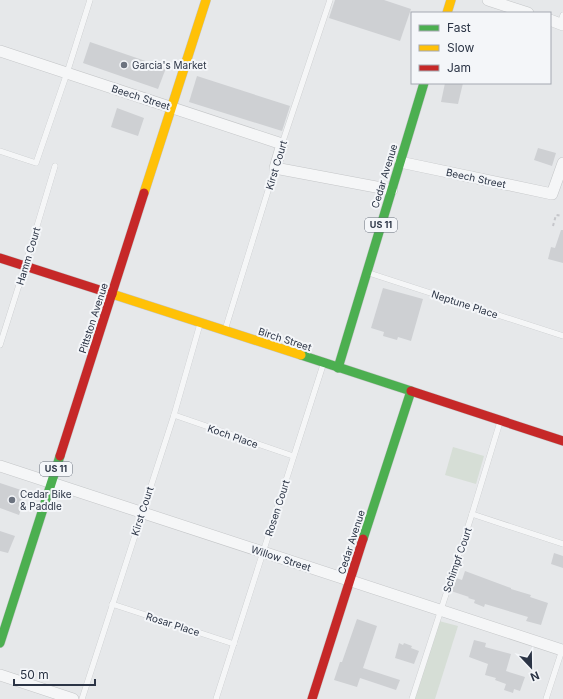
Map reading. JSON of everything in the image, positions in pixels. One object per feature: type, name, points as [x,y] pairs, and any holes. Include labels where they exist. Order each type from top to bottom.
[{"type":"main road","name":"Pittston Avenue","points":[[0,643],[206,0]]},
{"type":"main road","points":[[447,12],[452,0]]},
{"type":"main road","name":"Cedar Avenue","points":[[338,368],[424,84]]},
{"type":"main road","name":"Birch Street","points":[[0,258],[563,441]]},
{"type":"main road","name":"Cedar Avenue","points":[[312,699],[411,391]]},
{"type":"street","points":[[488,0],[525,12]]},
{"type":"street","name":"Beech Street","points":[[0,51],[282,144]]},
{"type":"street","name":"Kirst Court","points":[[275,168],[282,144]]},
{"type":"street","name":"Beech Street","points":[[400,162],[552,194],[563,163]]},
{"type":"street","points":[[275,168],[392,190]]},
{"type":"street","name":"Willow Street","points":[[0,466],[350,581],[562,648]]},
{"type":"street","points":[[0,675],[73,699]]},
{"type":"lane","points":[[0,151],[36,162],[67,73],[90,0]]},
{"type":"lane","name":"Kirst Court","points":[[282,144],[330,0]]},
{"type":"lane","name":"Hamm Court","points":[[0,345],[26,266],[55,166]]},
{"type":"lane","name":"Kirst Court","points":[[225,331],[275,168]]},
{"type":"lane","name":"Neptune Place","points":[[367,273],[563,336]]},
{"type":"lane","name":"Kirst Court","points":[[82,699],[174,415],[200,323]]},
{"type":"lane","name":"Rosen Court","points":[[216,699],[324,363]]},
{"type":"lane","name":"Koch Place","points":[[174,415],[293,456]]},
{"type":"lane","name":"Schimpf Court","points":[[412,699],[472,514],[500,420]]},
{"type":"lane","points":[[472,514],[563,544]]},
{"type":"lane","name":"Rosar Place","points":[[112,604],[234,644]]},
{"type":"lane","points":[[546,699],[562,648]]},
{"type":"path","points":[[553,226],[556,214],[562,216],[563,212]]},
{"type":"shaded area","points":[[453,447],[484,456],[476,484],[445,475]]},
{"type":"shaded area","points":[[439,621],[458,626],[435,699],[414,699]]},
{"type":"building","points":[[335,0],[384,0],[411,9],[400,41],[329,18]]},
{"type":"building","name":"Garcia's Market","points":[[90,42],[166,68],[158,89],[83,63]]},
{"type":"building","points":[[197,76],[290,106],[282,131],[189,102]]},
{"type":"building","points":[[445,84],[463,84],[458,104],[441,102]]},
{"type":"building","points":[[117,108],[144,118],[138,136],[111,127]]},
{"type":"building","points":[[538,148],[556,153],[552,166],[534,160]]},
{"type":"building","points":[[561,230],[563,230],[563,263],[548,259],[551,247],[555,248]]},
{"type":"building","points":[[383,288],[423,299],[411,341],[398,337],[397,340],[383,336],[384,332],[371,328]]},
{"type":"building","name":"Cedar Bike & Paddle","points":[[0,483],[27,492],[19,515],[0,508]]},
{"type":"building","points":[[0,531],[15,536],[8,553],[0,551]]},
{"type":"building","points":[[554,553],[563,556],[563,568],[551,564]]},
{"type":"building","points":[[465,571],[531,595],[530,597],[548,603],[541,625],[526,621],[528,617],[485,604],[484,607],[474,603],[475,600],[468,598],[469,597],[451,591],[456,578],[462,580]]},
{"type":"building","points":[[357,619],[377,626],[363,668],[400,680],[396,690],[360,678],[357,687],[334,680]]},
{"type":"building","points":[[474,640],[486,643],[485,647],[511,654],[506,671],[525,677],[520,691],[514,689],[513,693],[504,690],[506,684],[495,680],[496,678],[485,675],[488,664],[469,657]]},
{"type":"building","points":[[399,643],[412,646],[411,648],[419,651],[414,664],[395,658]]},
{"type":"traffic: fast","points":[[338,368],[424,84]]},
{"type":"traffic: fast","points":[[301,355],[411,391],[363,539]]},
{"type":"traffic: fast","points":[[0,643],[60,456]]},
{"type":"traffic: slow","points":[[144,193],[206,0]]},
{"type":"traffic: slow","points":[[447,12],[451,0]]},
{"type":"traffic: slow","points":[[112,294],[301,355]]},
{"type":"traffic: jam","points":[[60,456],[144,193]]},
{"type":"traffic: jam","points":[[0,258],[112,294]]},
{"type":"traffic: jam","points":[[411,391],[563,441]]},
{"type":"traffic: jam","points":[[312,699],[363,539]]},
{"type":"place","name":"Garcia's Market","points":[[124,65]]},
{"type":"place","name":"Cedar Bike & Paddle","points":[[12,500]]}]
